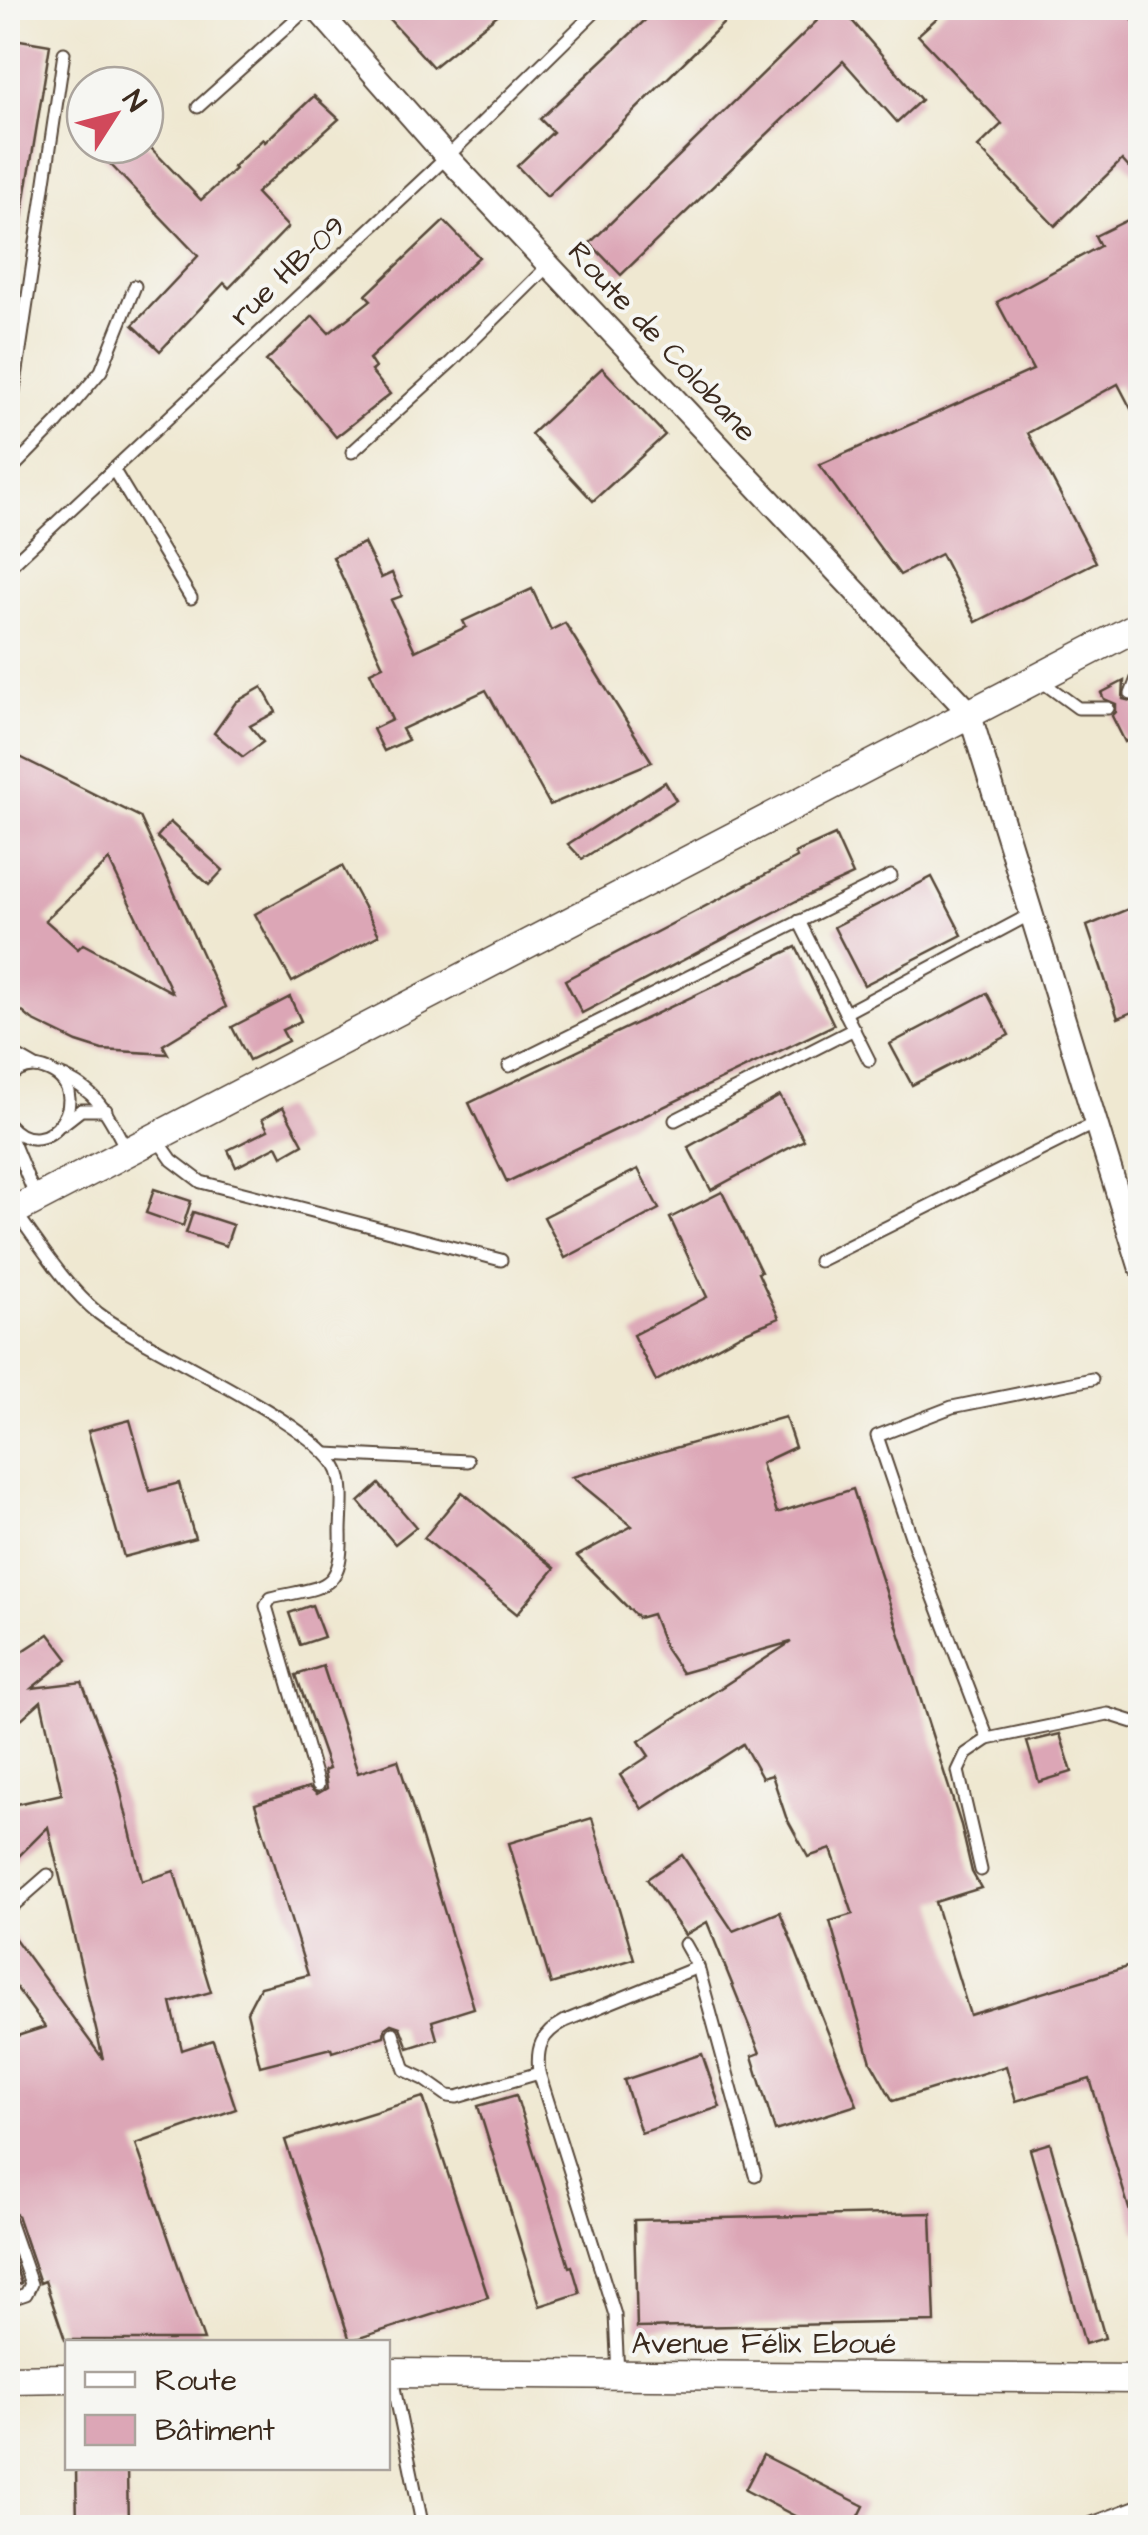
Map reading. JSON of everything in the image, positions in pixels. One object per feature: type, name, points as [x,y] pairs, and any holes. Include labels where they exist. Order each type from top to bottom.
[{"type":"street","name":"Route de Colobane","points":[[316,8],[447,157],[969,712]]},
{"type":"street","points":[[19,1207],[1140,626]]},
{"type":"street","points":[[969,712],[1140,1266]]},
{"type":"street","name":"Avenue Félix Eboué","points":[[390,2373],[1140,2379]]},
{"type":"street","points":[[8,2378],[65,2378]]},
{"type":"lane","points":[[198,107],[308,8]]},
{"type":"lane","name":"rue HB-09","points":[[8,568],[447,157],[599,8]]},
{"type":"lane","points":[[8,431],[64,53]]},
{"type":"lane","points":[[352,452],[549,265]]},
{"type":"lane","points":[[8,473],[101,371],[136,286]]},
{"type":"lane","points":[[114,469],[191,598]]},
{"type":"lane","points":[[1130,694],[1140,671]]},
{"type":"lane","points":[[1036,678],[1078,708],[1108,708]]},
{"type":"lane","points":[[509,1066],[891,876]]},
{"type":"lane","points":[[846,1013],[1032,913]]},
{"type":"lane","points":[[799,921],[869,1060]]},
{"type":"lane","points":[[674,1120],[854,1029]]},
{"type":"lane","points":[[8,1051],[91,1092],[106,1110],[127,1151]]},
{"type":"lane","points":[[8,1080],[22,1069],[36,1067]]},
{"type":"lane","points":[[54,1073],[69,1098],[67,1116],[60,1127]]},
{"type":"lane","points":[[8,1127],[30,1137],[45,1136],[80,1110],[106,1110]]},
{"type":"lane","points":[[819,1261],[1097,1122]]},
{"type":"lane","points":[[8,1127],[19,1207],[64,1276],[98,1312],[283,1422],[327,1454],[338,1471],[342,1488],[341,1565],[334,1578],[323,1585],[271,1598],[266,1606],[318,1785]]},
{"type":"lane","points":[[155,1136],[172,1160],[201,1182],[501,1260]]},
{"type":"lane","points":[[988,1739],[916,1551],[878,1436],[952,1406],[1092,1379]]},
{"type":"lane","points":[[327,1454],[468,1460]]},
{"type":"lane","points":[[981,1870],[958,1771],[972,1748],[988,1739],[1108,1714],[1140,1724]]},
{"type":"lane","points":[[8,1910],[48,1876]]},
{"type":"lane","points":[[685,1944],[698,1968],[756,2175]]},
{"type":"lane","points":[[618,2376],[615,2315],[539,2074],[539,2044],[556,2026],[698,1968]]},
{"type":"lane","points":[[394,2033],[405,2070],[448,2096],[468,2096],[539,2074]]},
{"type":"lane","points":[[8,2218],[31,2284],[26,2294],[8,2300]]},
{"type":"lane","points":[[390,2377],[424,2528]]},
{"type":"lane","points":[[1079,2528],[1140,2505]]},
{"type":"building","points":[[379,8],[506,8],[433,67]]},
{"type":"building","points":[[658,8],[739,8],[547,197],[517,166],[553,132],[540,119]]},
{"type":"building","points":[[830,8],[841,8],[921,100],[897,122],[843,61],[621,275],[590,243]]},
{"type":"building","points":[[948,8],[1121,8],[1140,28],[1140,180],[1122,160],[1055,226],[978,147],[1002,124],[918,35]]},
{"type":"building","points":[[8,38],[50,45],[18,242],[8,241]]},
{"type":"building","points":[[314,96],[339,119],[256,193],[288,227],[229,288],[224,283],[160,351],[133,325],[198,256],[111,165],[165,163],[201,200],[263,139],[265,142]]},
{"type":"building","points":[[1140,214],[1140,426],[1118,384],[1028,433],[1096,562],[976,622],[941,554],[900,575],[819,465],[1033,370],[997,302],[1100,246],[1095,236]]},
{"type":"building","points":[[444,221],[479,257],[369,359],[375,368],[371,371],[390,394],[336,437],[266,361],[313,316],[329,333],[371,300],[366,295]]},
{"type":"building","points":[[602,368],[665,435],[593,501],[531,434]]},
{"type":"building","points":[[364,543],[381,578],[392,573],[402,596],[391,600],[415,651],[466,627],[463,621],[532,589],[551,630],[565,623],[652,762],[550,805],[486,690],[402,729],[408,740],[384,751],[373,729],[392,720],[370,672],[383,666],[333,557]]},
{"type":"building","points":[[1124,681],[1123,699],[1135,702],[1140,714],[1140,734],[1125,742],[1112,716],[1116,704],[1104,699],[1101,693]]},
{"type":"building","points":[[262,687],[276,712],[250,726],[263,742],[243,757],[214,733],[236,702]]},
{"type":"building","points":[[8,751],[140,817],[226,1007],[163,1045],[168,1054],[102,1050],[77,1042],[32,1020],[8,1000]],"holes":[[[109,860],[172,992],[83,944],[78,949],[45,920]]]},
{"type":"building","points":[[665,782],[676,800],[582,859],[568,844]]},
{"type":"building","points":[[170,822],[223,870],[209,885],[157,837]]},
{"type":"building","points":[[835,835],[853,875],[582,1013],[565,980],[797,858],[795,853]]},
{"type":"building","points":[[342,866],[379,935],[292,982],[255,914]]},
{"type":"building","points":[[932,877],[962,935],[864,985],[834,927]]},
{"type":"building","points":[[1140,904],[1140,1009],[1118,1018],[1087,926]]},
{"type":"building","points":[[796,947],[834,1025],[507,1182],[469,1103]]},
{"type":"building","points":[[987,993],[1009,1035],[912,1085],[890,1044]]},
{"type":"building","points":[[290,997],[301,1021],[282,1030],[288,1041],[249,1060],[232,1027]]},
{"type":"building","points":[[780,1096],[804,1140],[711,1190],[688,1147]]},
{"type":"building","points":[[283,1107],[303,1144],[282,1156],[277,1146],[236,1167],[228,1150],[268,1130],[262,1119]]},
{"type":"building","points":[[638,1169],[659,1209],[565,1258],[544,1217]]},
{"type":"building","points":[[154,1189],[191,1201],[183,1226],[146,1213]]},
{"type":"building","points":[[722,1192],[779,1318],[741,1334],[656,1381],[633,1335],[707,1297],[670,1218]]},
{"type":"building","points":[[193,1212],[233,1225],[226,1246],[186,1233]]},
{"type":"building","points":[[785,1417],[795,1447],[761,1463],[777,1513],[853,1489],[961,1825],[972,1872],[981,1888],[935,1902],[970,2015],[1140,1963],[1140,2231],[1136,2232],[1090,2079],[1016,2101],[1006,2066],[893,2101],[871,2062],[830,1921],[853,1914],[831,1849],[808,1857],[786,1817],[772,1775],[762,1778],[743,1744],[642,1809],[620,1775],[649,1756],[639,1741],[791,1642],[682,1673],[665,1648],[652,1614],[638,1618],[577,1556],[632,1526],[572,1477]]},
{"type":"building","points":[[130,1420],[150,1491],[179,1483],[195,1538],[124,1557],[88,1431]]},
{"type":"building","points":[[379,1484],[416,1527],[395,1544],[359,1502]]},
{"type":"building","points":[[462,1492],[555,1568],[517,1614],[424,1538]]},
{"type":"building","points":[[312,1605],[324,1637],[300,1645],[289,1613]]},
{"type":"building","points":[[49,1634],[68,1659],[32,1688],[82,1682],[116,1772],[142,1881],[174,1871],[211,1992],[171,2003],[182,2050],[213,2040],[236,2109],[136,2144],[204,2340],[65,2340],[17,2215],[8,2209],[8,2039],[45,2027],[8,1976],[8,1929],[103,2059],[48,1827],[8,1867],[8,1806],[62,1794],[41,1701],[8,1731],[8,1661]]},
{"type":"building","points":[[323,1666],[358,1773],[398,1760],[474,2008],[432,2021],[437,2039],[408,2048],[400,2027],[391,2024],[385,2028],[384,2036],[332,2052],[331,2048],[260,2066],[247,2012],[260,1987],[308,1975],[255,1804],[309,1787],[317,1794],[327,1788],[324,1771],[329,1769],[296,1675]]},
{"type":"building","points":[[1060,1734],[1072,1772],[1039,1782],[1027,1742]]},
{"type":"building","points":[[592,1818],[634,1959],[551,1984],[509,1843]]},
{"type":"building","points":[[682,1855],[733,1931],[780,1912],[857,2105],[775,2131],[752,2056],[760,2053],[707,1922],[685,1935],[647,1879]]},
{"type":"building","points":[[702,2054],[720,2107],[641,2133],[624,2080]]},
{"type":"building","points":[[516,2095],[580,2293],[540,2306],[478,2106]]},
{"type":"building","points":[[423,2097],[488,2297],[350,2340],[285,2140]]},
{"type":"building","points":[[1050,2143],[1105,2338],[1085,2344],[1030,2149]]},
{"type":"building","points":[[931,2213],[935,2322],[637,2328],[634,2220]]},
{"type":"building","points":[[8,2245],[21,2283],[8,2290]]},
{"type":"building","points":[[763,2455],[864,2506],[853,2528],[818,2528],[745,2490]]},
{"type":"building","points":[[76,2470],[127,2470],[128,2528],[77,2528]]}]
